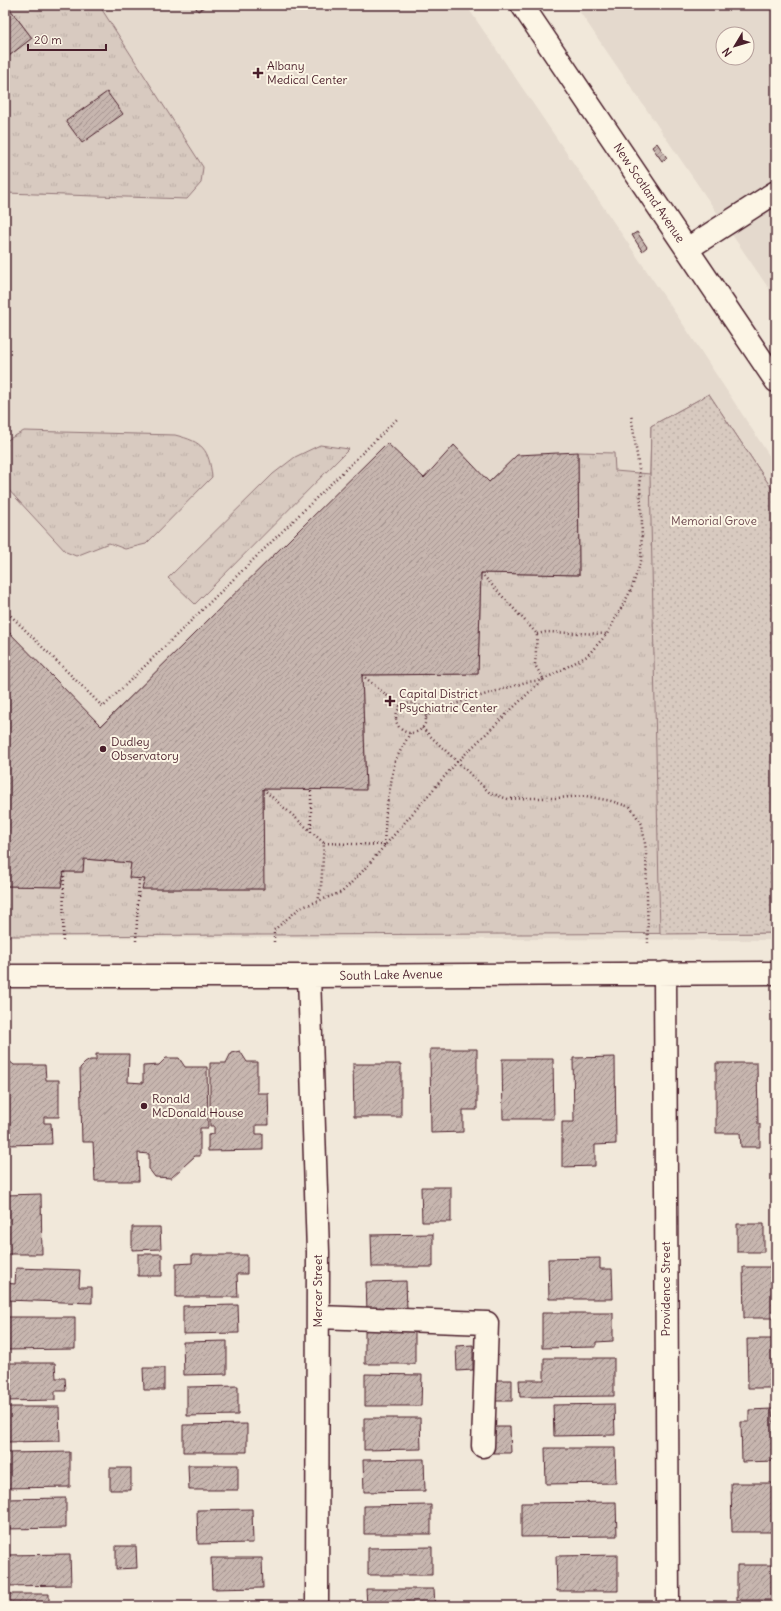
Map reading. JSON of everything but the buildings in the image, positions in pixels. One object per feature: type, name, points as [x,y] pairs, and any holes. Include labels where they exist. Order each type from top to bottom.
[{"type":"street","name":"New Scotland Avenue","points":[[522,5],[776,382]]},
{"type":"street","points":[[687,249],[776,192]]},
{"type":"street","name":"Providence Street","points":[[665,973],[668,1606]]},
{"type":"street","name":"South Lake Avenue","points":[[5,976],[776,973]]},
{"type":"street","name":"Mercer Street","points":[[309,976],[318,1252],[317,1606]]},
{"type":"street","points":[[318,1316],[488,1324],[483,1446]]},
{"type":"path","points":[[274,942],[274,930],[300,908],[342,892],[361,873],[457,762],[519,702],[544,680],[587,656],[607,634],[631,590],[641,561],[642,522],[639,469],[630,414]]},
{"type":"path","points":[[5,610],[103,707],[398,418]]},
{"type":"path","points":[[481,573],[537,634],[535,665],[544,680]]},
{"type":"path","points":[[537,634],[546,632],[607,634]]},
{"type":"path","points":[[362,675],[401,707]]},
{"type":"path","points":[[426,718],[422,709],[414,704],[407,704],[401,707],[396,716],[398,726],[404,731],[410,733],[415,732],[422,728],[426,718],[432,711],[526,682],[544,680]]},
{"type":"path","points":[[422,728],[490,793],[508,799],[586,796],[611,801],[630,807],[642,824],[646,850],[648,943]]},
{"type":"path","points":[[384,845],[386,810],[395,761],[410,733]]},
{"type":"path","points":[[263,790],[324,843],[384,845]]},
{"type":"path","points":[[311,790],[311,832]]},
{"type":"path","points":[[318,902],[321,888],[324,843]]},
{"type":"path","points":[[63,941],[64,872]]},
{"type":"path","points":[[136,941],[139,879]]},
{"type":"shaded area","name":"Capital District Psychiatric Center","points":[[5,5],[466,5],[691,336],[776,466],[776,940],[5,937]]},
{"type":"shaded area","points":[[575,5],[776,5],[776,299]]},
{"type":"green space","points":[[7,5],[99,5],[203,167],[201,183],[187,199],[5,193],[5,59],[32,38]]},
{"type":"green space","points":[[709,394],[776,495],[776,933],[5,936],[5,886],[61,887],[64,872],[83,872],[84,859],[131,863],[129,877],[145,879],[142,889],[263,889],[263,789],[366,789],[362,675],[478,674],[481,573],[579,575],[578,452],[614,453],[615,471],[650,474],[651,426]]},
{"type":"green space","name":"Memorial Grove","points":[[709,394],[776,495],[776,933],[660,934],[650,474],[651,426]]},
{"type":"green space","points":[[24,431],[175,435],[192,441],[203,448],[209,460],[212,477],[146,544],[125,549],[109,543],[76,556],[66,552],[5,486],[5,443],[9,439]]},
{"type":"green space","points":[[320,445],[349,449],[195,604],[168,578],[273,474],[295,457]]},
{"type":"place","name":"Albany Medical Center","points":[[258,73]]},
{"type":"place","name":"Capital District Psychiatric Center","points":[[390,701]]},
{"type":"place","name":"Dudley Observatory","points":[[103,749]]},
{"type":"place","name":"Ronald McDonald House","points":[[144,1106]]}]
